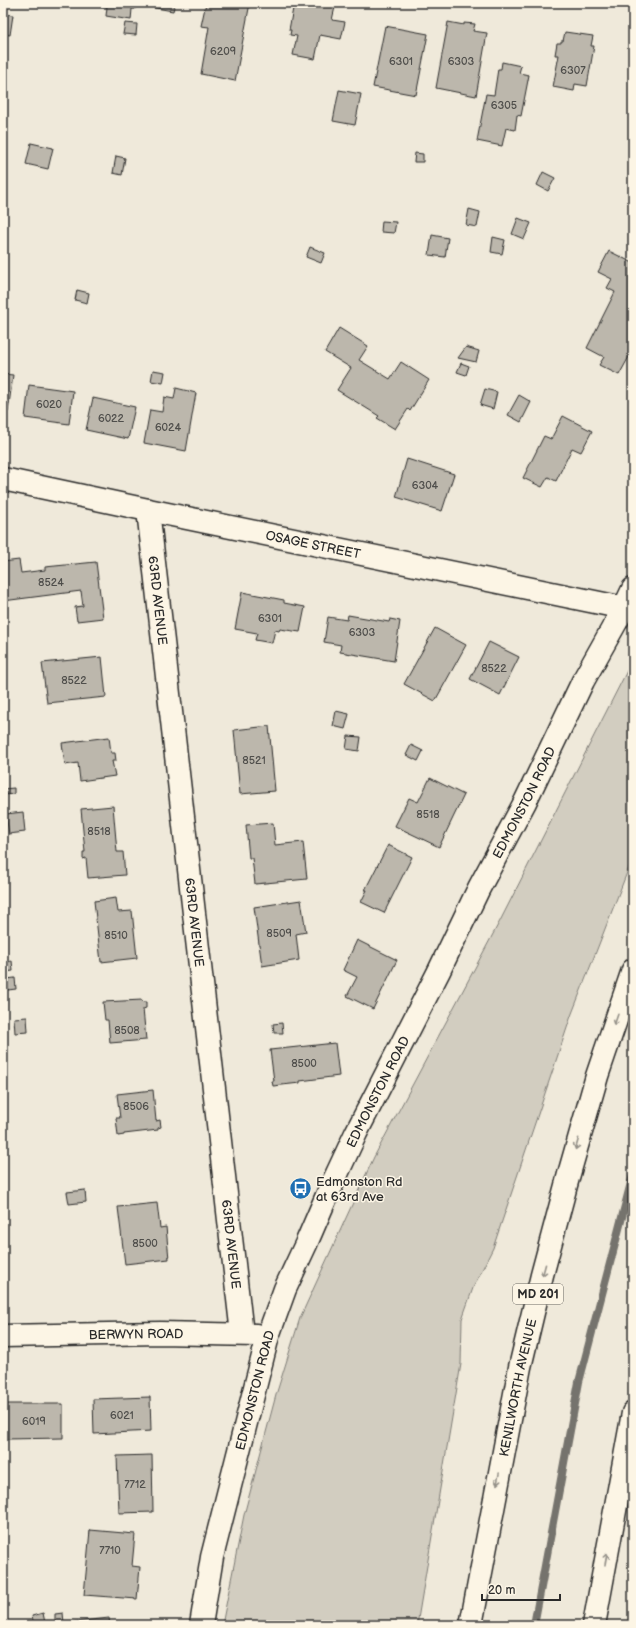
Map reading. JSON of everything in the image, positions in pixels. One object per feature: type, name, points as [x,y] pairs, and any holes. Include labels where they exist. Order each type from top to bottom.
[{"type":"street","name":"OSAGE STREET","points":[[3,479],[148,510],[629,598]]},
{"type":"street","name":"63RD AVENUE","points":[[148,510],[242,1334]]},
{"type":"street","name":"EDMONSTON ROAD","points":[[201,1625],[212,1556],[268,1336],[285,1289],[356,1133],[439,971],[479,888],[525,802],[582,681],[629,598]]},
{"type":"street","name":"KENILWORTH AVENUE","points":[[471,1625],[520,1367],[542,1275],[597,1076],[633,970]]},
{"type":"street","name":"BERWYN ROAD","points":[[3,1336],[160,1333],[242,1334],[268,1336]]},
{"type":"street","points":[[594,1625],[633,1413]]},
{"type":"shaded area","points":[[633,659],[633,857],[571,1016],[493,1248],[473,1288],[462,1319],[461,1364],[417,1625],[222,1625],[244,1515],[276,1395],[300,1318],[374,1157],[500,921]]},
{"type":"building","points":[[37,3],[58,3],[57,6]]},
{"type":"building","points":[[97,3],[136,3],[135,9],[132,9],[131,20],[106,16],[107,7],[97,6]]},
{"type":"building","points":[[151,3],[175,3],[173,11],[150,7]]},
{"type":"building","points":[[206,3],[250,3],[235,81],[201,74],[209,27],[201,26]]},
{"type":"building","points":[[294,3],[318,3],[335,7],[332,20],[345,22],[341,39],[320,35],[315,59],[293,55],[297,36],[290,35],[291,30],[289,30]]},
{"type":"building","points":[[3,14],[13,15],[10,35],[3,34]]},
{"type":"building","points":[[448,22],[464,25],[464,23],[475,24],[473,31],[487,33],[476,96],[436,88]]},
{"type":"building","points":[[125,23],[137,24],[136,35],[123,34]]},
{"type":"building","points":[[385,26],[428,34],[416,95],[373,87]]},
{"type":"building","points":[[565,32],[593,36],[591,46],[594,46],[587,86],[575,84],[574,91],[553,87],[559,55],[555,55],[557,43],[561,43],[561,41],[563,41]]},
{"type":"building","points":[[502,62],[521,66],[519,73],[529,75],[521,116],[517,115],[515,130],[506,128],[502,146],[477,141],[486,94],[494,95],[498,69],[501,69]]},
{"type":"building","points":[[339,90],[361,94],[355,125],[333,121]]},
{"type":"building","points":[[31,143],[53,148],[48,169],[26,164]]},
{"type":"building","points":[[415,153],[423,154],[423,162],[414,162]]},
{"type":"building","points":[[116,156],[125,158],[122,175],[113,173]]},
{"type":"building","points":[[543,172],[555,178],[548,191],[537,185]]},
{"type":"building","points":[[469,209],[480,212],[477,227],[466,225]]},
{"type":"building","points":[[518,218],[531,223],[524,239],[512,234]]},
{"type":"building","points":[[382,221],[396,222],[394,233],[381,232]]},
{"type":"building","points":[[432,235],[448,238],[445,257],[429,255]]},
{"type":"building","points":[[493,237],[505,240],[502,254],[491,252]]},
{"type":"building","points":[[310,247],[325,253],[321,263],[306,257]]},
{"type":"building","points":[[609,251],[633,263],[633,354],[632,356],[630,355],[619,375],[599,365],[604,357],[587,348],[615,292],[607,288],[612,279],[598,272]]},
{"type":"building","points":[[77,290],[89,293],[87,303],[75,300]]},
{"type":"building","points":[[339,328],[368,346],[359,360],[390,379],[401,362],[429,380],[410,411],[408,409],[395,429],[377,418],[379,416],[337,390],[351,368],[325,352]]},
{"type":"building","points":[[466,347],[479,351],[476,362],[458,358]]},
{"type":"building","points":[[461,363],[469,366],[466,375],[457,372]]},
{"type":"building","points":[[153,370],[165,372],[163,383],[151,381]]},
{"type":"building","points":[[3,374],[13,375],[8,412],[3,412]]},
{"type":"building","points":[[29,385],[73,391],[69,424],[25,418]]},
{"type":"building","points":[[176,388],[196,393],[186,451],[144,443],[150,410],[162,412],[164,397],[174,399]]},
{"type":"building","points":[[485,389],[497,392],[493,409],[480,405]]},
{"type":"building","points":[[519,395],[531,402],[521,422],[508,415]]},
{"type":"building","points":[[93,398],[135,407],[128,439],[86,430]]},
{"type":"building","points":[[563,416],[592,431],[581,452],[572,448],[556,481],[548,477],[542,487],[523,478],[544,436],[551,439]]},
{"type":"building","points":[[407,459],[454,474],[442,511],[396,497]]},
{"type":"building","points":[[19,560],[21,573],[45,570],[45,567],[96,562],[103,618],[77,621],[75,607],[83,606],[81,591],[3,601],[3,562]]},
{"type":"building","points":[[242,592],[284,600],[284,603],[305,607],[300,632],[280,629],[279,631],[275,630],[272,643],[255,640],[257,633],[235,629]]},
{"type":"building","points":[[348,615],[389,622],[390,619],[400,621],[394,661],[340,652],[341,645],[324,642],[328,617],[347,620]]},
{"type":"building","points":[[435,628],[466,645],[435,701],[404,684]]},
{"type":"building","points":[[489,642],[519,657],[500,695],[470,679]]},
{"type":"building","points":[[102,657],[106,697],[47,703],[42,663]]},
{"type":"building","points":[[336,711],[349,714],[345,729],[333,726]]},
{"type":"building","points":[[269,726],[275,791],[240,794],[234,730]]},
{"type":"building","points":[[348,736],[361,737],[359,751],[346,749]]},
{"type":"building","points":[[109,737],[111,753],[115,753],[116,761],[112,761],[115,776],[80,781],[78,763],[65,765],[62,743]]},
{"type":"building","points":[[411,745],[423,751],[418,761],[406,755]]},
{"type":"building","points":[[430,778],[464,795],[439,847],[395,826],[409,798],[418,802]]},
{"type":"building","points":[[14,788],[14,794],[4,795],[3,789]]},
{"type":"building","points":[[113,806],[117,852],[123,852],[125,875],[88,878],[86,858],[83,859],[83,852],[85,852],[81,809]]},
{"type":"building","points":[[23,812],[25,832],[9,834],[6,814]]},
{"type":"building","points":[[273,823],[275,845],[303,842],[307,879],[255,884],[252,858],[249,858],[246,825]]},
{"type":"building","points":[[388,845],[412,857],[384,913],[361,902],[367,890],[365,890]]},
{"type":"building","points":[[116,898],[118,912],[132,911],[137,958],[101,962],[94,901]]},
{"type":"building","points":[[301,900],[306,932],[296,934],[299,960],[262,966],[254,907]]},
{"type":"building","points":[[357,940],[397,960],[373,1009],[347,996],[357,977],[343,970]]},
{"type":"building","points":[[12,961],[13,971],[4,972],[4,962]]},
{"type":"building","points":[[15,978],[16,989],[8,990],[6,979]]},
{"type":"building","points":[[142,1000],[143,1002],[146,1002],[146,1008],[143,1009],[146,1040],[110,1043],[108,1020],[105,1020],[103,1002]]},
{"type":"building","points":[[27,1017],[28,1032],[15,1033],[14,1018]]},
{"type":"building","points":[[282,1023],[283,1033],[274,1033],[273,1024]]},
{"type":"building","points":[[335,1043],[339,1076],[273,1086],[272,1081],[274,1081],[270,1050]]},
{"type":"building","points":[[153,1090],[156,1121],[160,1120],[161,1127],[158,1128],[158,1130],[118,1136],[116,1118],[120,1118],[117,1094]]},
{"type":"building","points":[[85,1190],[86,1202],[69,1204],[67,1192]]},
{"type":"building","points":[[157,1203],[160,1228],[166,1227],[169,1259],[125,1264],[118,1207]]},
{"type":"building","points":[[150,1397],[151,1431],[94,1434],[93,1399]]},
{"type":"building","points":[[5,1404],[63,1404],[63,1438],[6,1439]]},
{"type":"building","points":[[152,1455],[153,1512],[119,1513],[117,1456]]},
{"type":"building","points":[[90,1530],[135,1534],[132,1566],[140,1567],[137,1599],[84,1595]]},
{"type":"building","points":[[43,1613],[45,1623],[34,1625],[32,1616]]},
{"type":"building","points":[[63,1613],[64,1623],[55,1624],[55,1614]]},
{"type":"building","points":[[109,1618],[110,1625],[74,1625],[74,1622]]},
{"type":"waterway","points":[[534,1625],[579,1382],[633,1175]]},
{"type":"place","name":"Edmonston Rd at 63rd Ave","points":[[301,1188]]}]
